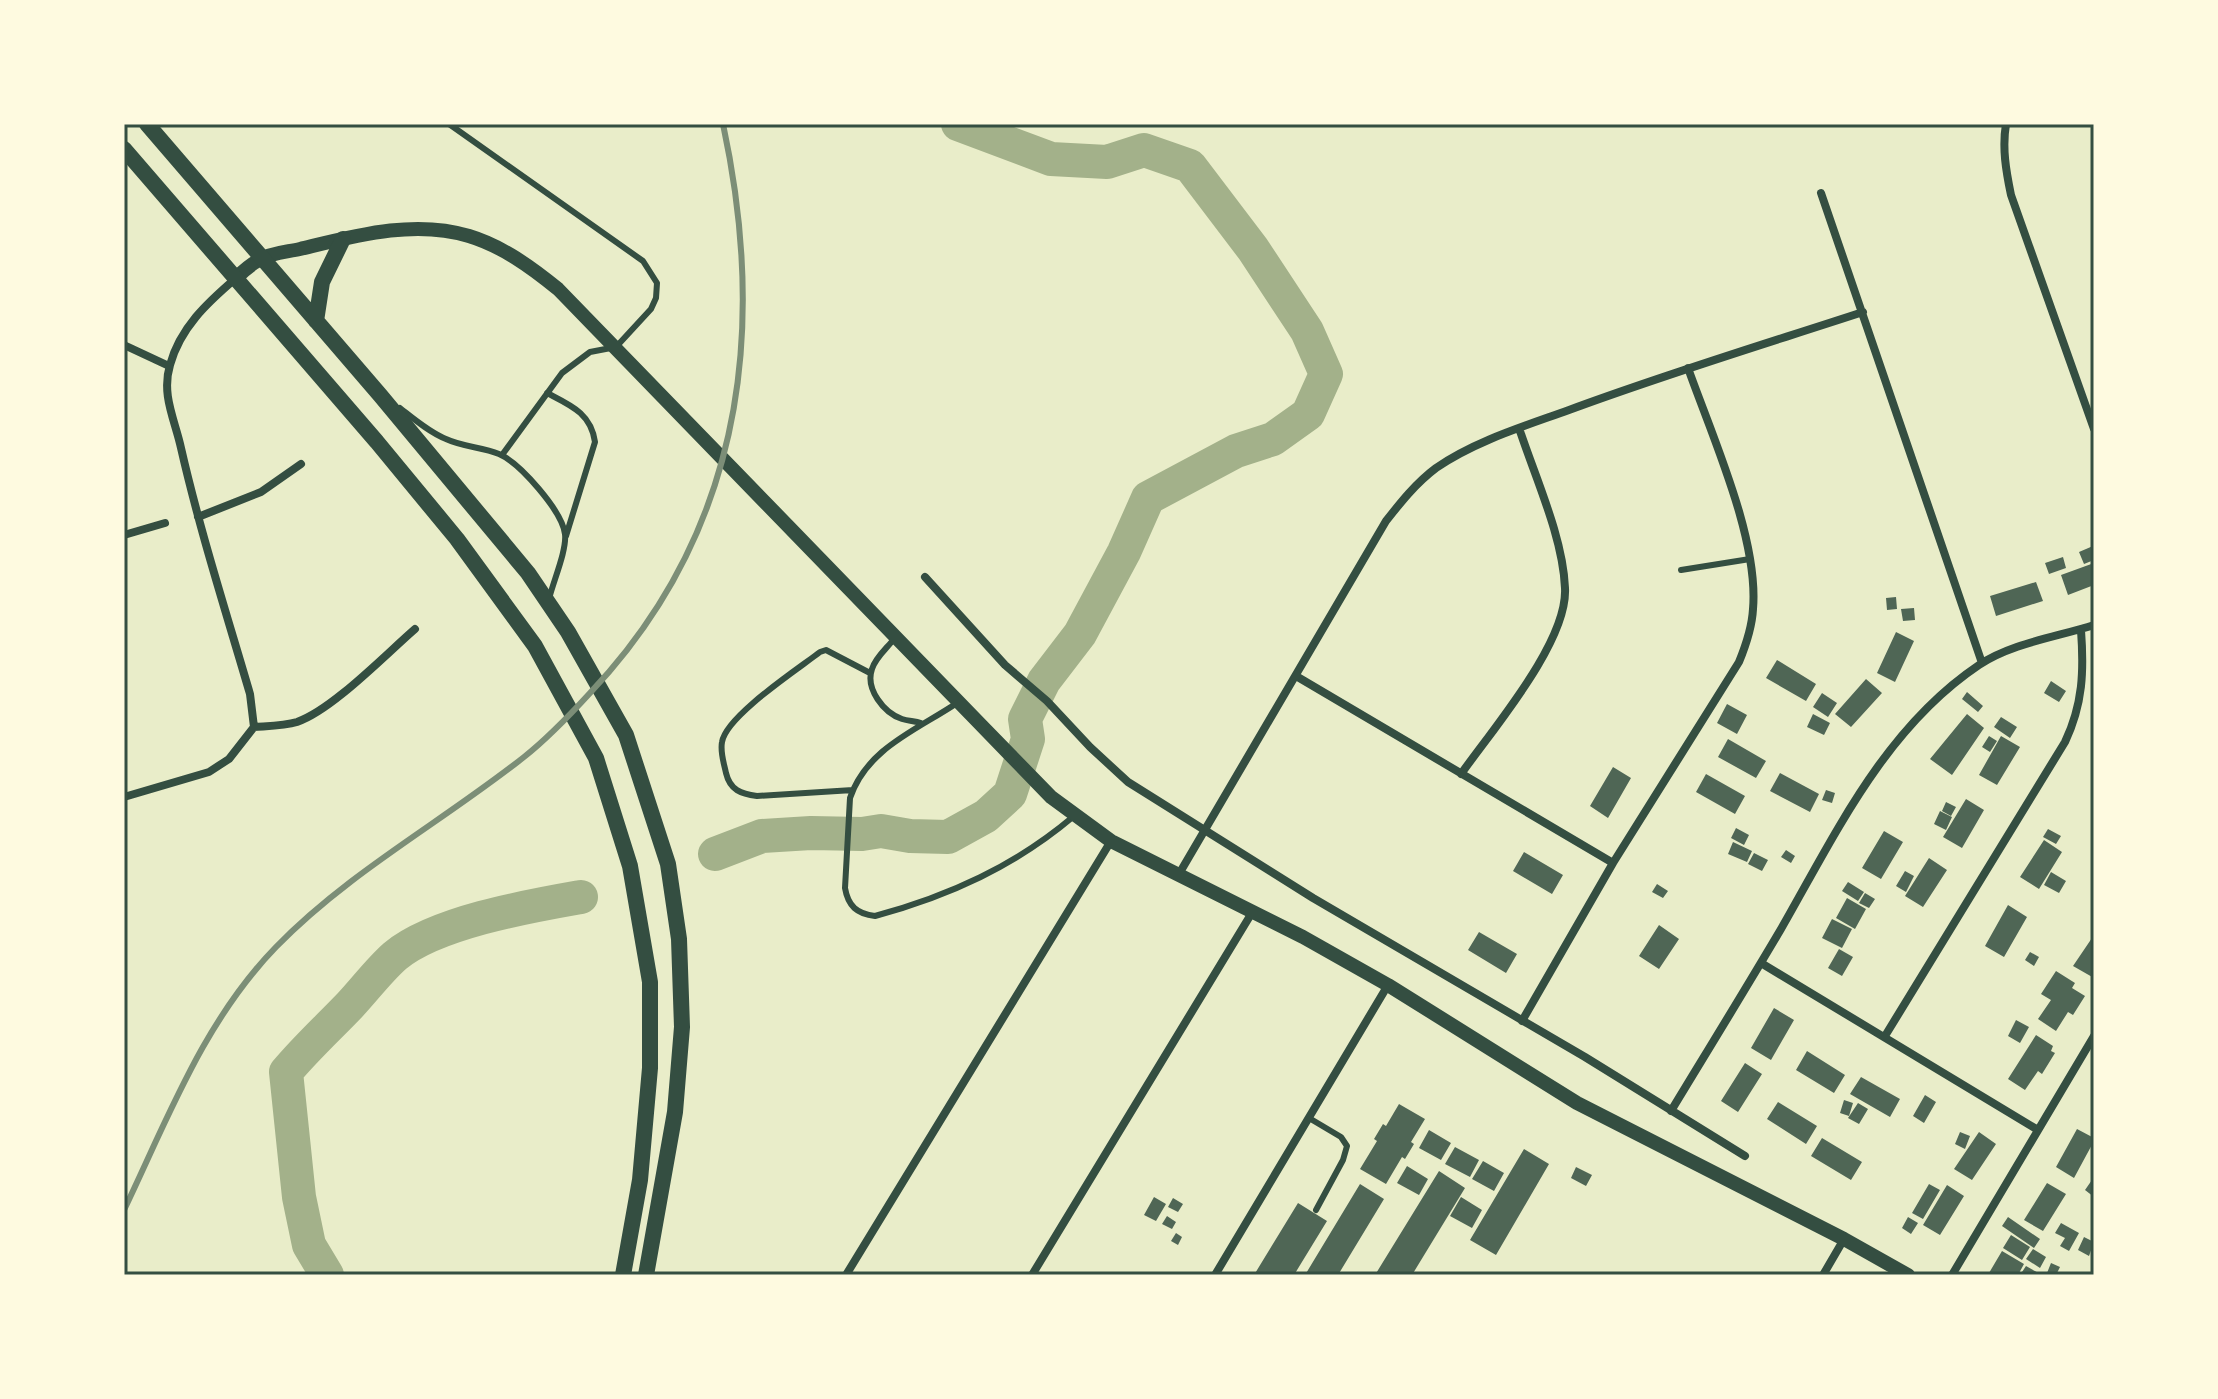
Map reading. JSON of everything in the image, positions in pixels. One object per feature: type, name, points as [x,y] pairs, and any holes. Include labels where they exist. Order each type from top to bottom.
[{"type":"main road","points":[[147,124],[528,573],[568,632],[626,735],[668,864],[679,939],[682,1027],[675,1112],[646,1275]]},
{"type":"main road","points":[[124,149],[457,539],[535,646],[596,758],[630,866],[650,982],[650,1068],[633,1226],[623,1275]]},
{"type":"main road","points":[[316,321],[322,282],[343,239]]},
{"type":"street","points":[[2006,124],[2004,153],[2011,195],[2094,429]]},
{"type":"street","points":[[1821,193],[1982,663]]},
{"type":"street","points":[[124,797],[209,772],[229,759],[254,727],[250,694],[171,420],[169,366],[191,322],[261,258],[343,239],[414,228],[470,236],[501,249],[558,289],[958,702],[1074,816],[1111,841],[1254,910],[1388,985],[1577,1103],[1844,1239],[1908,1275]]},
{"type":"street","points":[[1179,874],[1400,502],[1436,469],[1519,428],[1688,368],[1863,312]]},
{"type":"street","points":[[124,345],[169,366]]},
{"type":"street","points":[[1522,1021],[1613,863],[1739,662],[1749,636],[1754,608],[1745,536],[1688,368]]},
{"type":"street","points":[[1461,774],[1541,658],[1562,618],[1566,591],[1562,565],[1519,428]]},
{"type":"street","points":[[198,517],[261,492],[301,464]]},
{"type":"street","points":[[124,535],[165,523]]},
{"type":"street","points":[[925,577],[1005,665],[1047,701],[1128,782],[1745,1156]]},
{"type":"street","points":[[1671,1111],[1881,761],[1936,700],[1982,663],[2094,625]]},
{"type":"street","points":[[254,727],[294,723],[310,717],[415,629]]},
{"type":"street","points":[[1885,1036],[2076,720],[2084,672],[2081,630]]},
{"type":"street","points":[[1296,676],[1613,863]]},
{"type":"street","points":[[846,1275],[1111,841]]},
{"type":"street","points":[[1032,1275],[1254,910]]},
{"type":"street","points":[[1761,963],[2038,1130]]},
{"type":"street","points":[[1215,1275],[1388,985]]},
{"type":"street","points":[[1952,1275],[2094,1036]]},
{"type":"street","points":[[1823,1275],[1844,1239]]},
{"type":"lane","points":[[449,124],[643,261],[657,283],[651,309],[616,347],[590,352],[575,362],[547,393],[502,455]]},
{"type":"lane","points":[[547,393],[582,413],[594,432],[595,442],[548,603]]},
{"type":"lane","points":[[380,395],[442,438],[502,455],[552,504],[566,536]]},
{"type":"lane","points":[[1681,570],[1750,559]]},
{"type":"lane","points":[[896,637],[870,673],[874,693],[901,719],[921,723]]},
{"type":"lane","points":[[853,790],[757,796],[742,794],[728,780],[722,743],[727,728],[741,713],[820,652],[835,653],[870,673]]},
{"type":"lane","points":[[958,702],[921,723],[873,760],[861,774],[850,798],[845,860],[847,899],[854,908],[863,914],[875,916],[954,891],[995,872],[1041,843],[1074,816]]},
{"type":"lane","points":[[1309,1118],[1341,1137],[1347,1146],[1343,1160],[1316,1210]]},
{"type":"building","points":[[2093,546],[2094,560],[2084,564],[2079,552]]},
{"type":"building","points":[[2063,557],[2066,568],[2049,574],[2045,563]]},
{"type":"building","points":[[2094,563],[2094,585],[2068,595],[2061,575]]},
{"type":"building","points":[[2036,582],[2043,601],[1996,616],[1990,596]]},
{"type":"building","points":[[1896,597],[1897,609],[1887,610],[1886,598]]},
{"type":"building","points":[[1914,608],[1915,620],[1903,621],[1901,609]]},
{"type":"building","points":[[1896,632],[1914,641],[1895,682],[1877,673]]},
{"type":"building","points":[[1777,660],[1816,684],[1806,701],[1766,678]]},
{"type":"building","points":[[1866,679],[1882,693],[1851,727],[1835,714]]},
{"type":"building","points":[[2051,681],[2066,691],[2059,702],[2044,693]]},
{"type":"building","points":[[1967,692],[1983,706],[1978,712],[1962,699]]},
{"type":"building","points":[[1822,693],[1837,703],[1828,717],[1813,707]]},
{"type":"building","points":[[1727,704],[1747,715],[1737,734],[1717,723]]},
{"type":"building","points":[[1813,714],[1830,723],[1824,735],[1807,727]]},
{"type":"building","points":[[1967,714],[1984,728],[1952,775],[1930,759]]},
{"type":"building","points":[[2001,717],[2017,727],[2010,738],[1994,727]]},
{"type":"building","points":[[1989,736],[1997,741],[1990,752],[1982,747]]},
{"type":"building","points":[[2001,736],[2020,747],[1997,785],[1979,775]]},
{"type":"building","points":[[1728,739],[1766,761],[1756,778],[1718,757]]},
{"type":"building","points":[[1613,767],[1631,778],[1608,818],[1590,806]]},
{"type":"building","points":[[1780,773],[1819,794],[1810,812],[1770,791]]},
{"type":"building","points":[[1706,774],[1745,796],[1735,814],[1696,792]]},
{"type":"building","points":[[1826,790],[1835,793],[1832,803],[1822,800]]},
{"type":"building","points":[[1966,799],[1984,810],[1962,848],[1943,837]]},
{"type":"building","points":[[1946,802],[1956,807],[1951,816],[1942,811]]},
{"type":"building","points":[[1940,811],[1952,817],[1946,830],[1934,824]]},
{"type":"building","points":[[1736,828],[1749,835],[1744,845],[1731,838]]},
{"type":"building","points":[[2048,829],[2061,836],[2056,844],[2043,837]]},
{"type":"building","points":[[1884,831],[1903,842],[1881,879],[1862,868]]},
{"type":"building","points":[[2044,840],[2062,852],[2039,889],[2020,877]]},
{"type":"building","points":[[1733,842],[1752,851],[1747,862],[1728,854]]},
{"type":"building","points":[[1786,850],[1795,856],[1791,863],[1781,857]]},
{"type":"building","points":[[1524,852],[1563,875],[1552,894],[1513,871]]},
{"type":"building","points":[[1754,853],[1768,860],[1762,871],[1748,864]]},
{"type":"building","points":[[1929,858],[1947,870],[1923,907],[1905,896]]},
{"type":"building","points":[[1905,871],[1914,876],[1906,892],[1896,886]]},
{"type":"building","points":[[2051,872],[2066,881],[2059,893],[2044,885]]},
{"type":"building","points":[[1848,882],[1864,892],[1858,901],[1842,891]]},
{"type":"building","points":[[1657,884],[1668,891],[1663,898],[1652,892]]},
{"type":"building","points":[[1865,893],[1875,899],[1869,908],[1859,903]]},
{"type":"building","points":[[1847,898],[1866,909],[1855,929],[1836,918]]},
{"type":"building","points":[[2008,905],[2027,917],[2004,957],[1985,946]]},
{"type":"building","points":[[1832,919],[1852,929],[1842,948],[1822,938]]},
{"type":"building","points":[[1659,925],[1679,939],[1659,969],[1639,956]]},
{"type":"building","points":[[1479,932],[1517,954],[1506,973],[1468,950]]},
{"type":"building","points":[[2094,935],[2094,978],[2073,966]]},
{"type":"building","points":[[1839,949],[1853,957],[1842,976],[1828,968]]},
{"type":"building","points":[[2030,952],[2039,957],[2034,966],[2025,960]]},
{"type":"building","points":[[2056,971],[2075,983],[2072,988],[2085,996],[2073,1015],[2068,1012],[2056,1031],[2038,1019],[2051,1000],[2041,994]]},
{"type":"building","points":[[1774,1008],[1794,1020],[1771,1060],[1751,1048]]},
{"type":"building","points":[[2016,1020],[2029,1027],[2020,1043],[2008,1036]]},
{"type":"building","points":[[2036,1035],[2053,1046],[2051,1051],[2055,1053],[2042,1074],[2038,1071],[2025,1090],[2008,1079]]},
{"type":"building","points":[[1807,1051],[1845,1075],[1834,1093],[1796,1070]]},
{"type":"building","points":[[1745,1063],[1762,1074],[1738,1112],[1721,1101]]},
{"type":"building","points":[[1861,1077],[1900,1099],[1890,1117],[1850,1094]]},
{"type":"building","points":[[1925,1095],[1936,1102],[1924,1123],[1913,1116]]},
{"type":"building","points":[[1844,1100],[1853,1103],[1849,1116],[1840,1113]]},
{"type":"building","points":[[1778,1102],[1817,1126],[1806,1144],[1767,1119]]},
{"type":"building","points":[[1858,1103],[1868,1109],[1859,1124],[1848,1118]]},
{"type":"building","points":[[1399,1104],[1425,1119],[1405,1159],[1402,1157],[1386,1184],[1360,1169],[1383,1124],[1386,1126]]},
{"type":"building","points":[[2077,1129],[2094,1138],[2094,1141],[2074,1178],[2056,1167]]},
{"type":"building","points":[[1429,1130],[1451,1143],[1441,1160],[1419,1148]]},
{"type":"building","points":[[1960,1132],[1970,1136],[1965,1149],[1955,1144]]},
{"type":"building","points":[[1979,1132],[1996,1144],[1972,1180],[1954,1169]]},
{"type":"building","points":[[1822,1138],[1862,1162],[1851,1180],[1811,1156]]},
{"type":"building","points":[[1455,1147],[1479,1160],[1470,1177],[1445,1164]]},
{"type":"building","points":[[1524,1149],[1549,1164],[1496,1255],[1470,1240]]},
{"type":"building","points":[[1483,1161],[1504,1173],[1494,1191],[1472,1179]]},
{"type":"building","points":[[1407,1166],[1428,1179],[1419,1195],[1397,1183]]},
{"type":"building","points":[[1576,1167],[1592,1175],[1586,1186],[1571,1178]]},
{"type":"building","points":[[1439,1171],[1465,1188],[1412,1275],[1375,1275]]},
{"type":"building","points":[[2094,1177],[2094,1197],[2085,1190]]},
{"type":"building","points":[[2047,1183],[2066,1194],[2043,1231],[2024,1220]]},
{"type":"building","points":[[1360,1184],[1384,1199],[1338,1275],[1305,1275]]},
{"type":"building","points":[[1929,1184],[1940,1190],[1923,1219],[1912,1213]]},
{"type":"building","points":[[1947,1185],[1964,1196],[1940,1235],[1923,1225]]},
{"type":"building","points":[[1154,1197],[1166,1204],[1156,1221],[1144,1215]]},
{"type":"building","points":[[1461,1197],[1482,1210],[1472,1228],[1450,1216]]},
{"type":"building","points":[[1173,1198],[1183,1204],[1178,1212],[1168,1207]]},
{"type":"building","points":[[1298,1203],[1327,1221],[1294,1275],[1254,1275]]},
{"type":"building","points":[[1167,1216],[1176,1222],[1172,1229],[1162,1224]]},
{"type":"building","points":[[1908,1217],[1918,1223],[1911,1234],[1902,1228]]},
{"type":"building","points":[[2008,1217],[2040,1239],[2034,1248],[2002,1226]]},
{"type":"building","points":[[2061,1223],[2079,1233],[2069,1251],[2060,1246],[2065,1238],[2055,1233]]},
{"type":"building","points":[[1176,1233],[1182,1237],[1178,1245],[1171,1241]]},
{"type":"building","points":[[2011,1235],[2030,1247],[2022,1260],[2003,1248]]},
{"type":"building","points":[[2084,1237],[2094,1242],[2089,1256],[2078,1250]]},
{"type":"building","points":[[2033,1249],[2046,1257],[2040,1268],[2026,1259]]},
{"type":"building","points":[[2002,1251],[2024,1264],[2018,1275],[1989,1273]]},
{"type":"building","points":[[2051,1263],[2060,1267],[2056,1275],[2047,1273]]},
{"type":"building","points":[[2026,1266],[2042,1275],[2020,1275]]},
{"type":"waterway","points":[[715,854],[762,836],[881,831],[948,837],[986,816],[1010,794],[1028,739],[1025,719],[1044,681],[1080,634],[1124,552],[1148,498],[1236,451],[1273,439],[1308,414],[1326,374],[1307,331],[1253,249],[1190,166],[1144,150],[1107,162],[1051,159],[958,124]]},
{"type":"waterway","points":[[327,1275],[309,1245],[299,1197],[286,1072],[389,961],[413,944],[484,917],[581,897]]},
{"type":"railway","points":[[124,1210],[172,1106],[208,1038],[228,1006],[276,947],[334,895],[493,781],[550,734],[590,693],[641,631],[681,566],[711,498],[730,427],[741,354],[743,279],[736,202],[723,124]]}]
